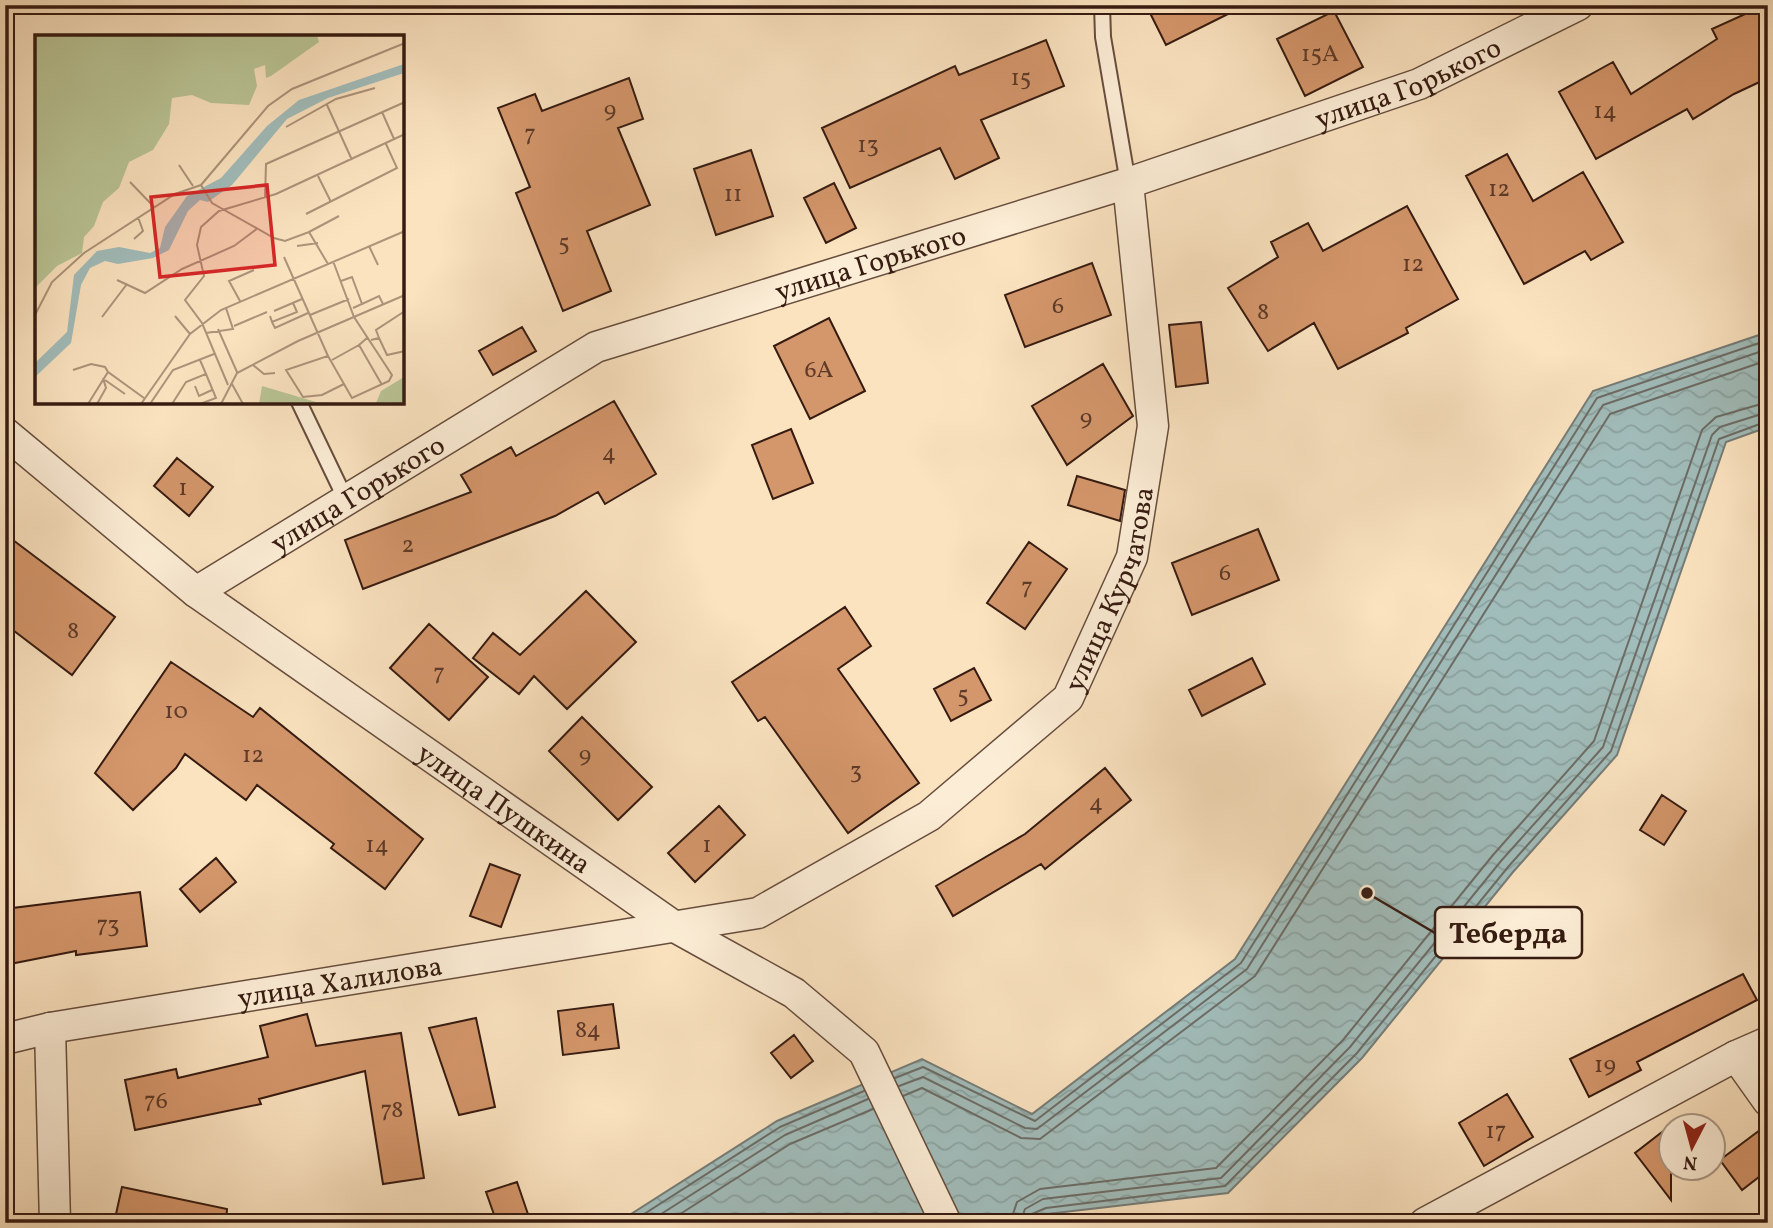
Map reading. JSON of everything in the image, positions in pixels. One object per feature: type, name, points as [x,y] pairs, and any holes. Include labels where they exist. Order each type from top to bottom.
[{"type":"street","name":"улица Горького","points":[[196,592],[596,347],[1128,183],[1419,84],[1578,5]]},
{"type":"street","name":"улица Курчатова","points":[[675,927],[758,913],[929,816],[1068,698],[1132,557],[1153,426],[1128,183]]},
{"type":"street","name":"улица Пушкина","points":[[5,433],[196,592],[675,927],[794,993],[864,1052],[946,1223]]},
{"type":"street","name":"улица Халилова","points":[[5,1039],[50,1028],[675,927]]},
{"type":"street","points":[[50,1028],[55,1223]]},
{"type":"street","points":[[1425,1223],[1736,1056],[1768,1042]]},
{"type":"street","points":[[1736,1056],[1768,1101]]},
{"type":"lane","points":[[1102,5],[1103,37],[1128,183]]},
{"type":"lane","points":[[300,404],[346,500]]},
{"type":"water","points":[[1768,332],[1768,427],[1726,442],[1617,755],[1513,872],[1362,1058],[1228,1193],[1047,1214],[1031,1223],[617,1223],[777,1121],[922,1059],[1032,1114],[1235,959],[1593,391]]},
{"type":"building","points":[[1146,5],[1246,5],[1166,45]]},
{"type":"building","points":[[1768,5],[1768,78],[1734,94],[1693,119],[1687,109],[1596,159],[1559,92],[1613,62],[1631,94],[1717,39],[1712,29]]},
{"type":"building","points":[[1334,11],[1363,67],[1305,96],[1277,39]]},
{"type":"building","points":[[1046,40],[1064,86],[981,120],[999,158],[955,179],[940,148],[850,188],[822,128],[955,66],[959,75]]},
{"type":"building","points":[[629,78],[643,119],[618,128],[650,205],[587,231],[611,291],[563,311],[516,193],[530,187],[498,108],[535,94],[542,111]]},
{"type":"building","points":[[751,150],[773,216],[716,235],[694,169]]},
{"type":"building","points":[[1507,154],[1533,201],[1583,172],[1623,242],[1591,260],[1585,251],[1524,284],[1466,176]]},
{"type":"building","points":[[834,183],[856,228],[826,243],[804,198]]},
{"type":"building","points":[[1407,206],[1458,299],[1406,328],[1408,333],[1338,369],[1314,323],[1268,351],[1228,288],[1278,257],[1271,242],[1308,223],[1323,251]]},
{"type":"building","points":[[1092,263],[1111,315],[1025,347],[1005,295]]},
{"type":"building","points":[[829,318],[865,391],[810,419],[774,346]]},
{"type":"building","points":[[1201,322],[1208,383],[1176,387],[1169,325]]},
{"type":"building","points":[[522,327],[536,351],[493,375],[479,351]]},
{"type":"building","points":[[1103,364],[1133,416],[1067,465],[1032,406]]},
{"type":"building","points":[[614,401],[656,474],[605,504],[598,492],[555,516],[363,589],[345,540],[471,492],[461,475],[511,447],[516,456]]},
{"type":"building","points":[[791,429],[813,483],[773,499],[752,445]]},
{"type":"building","points":[[177,458],[213,487],[189,516],[154,486]]},
{"type":"building","points":[[1077,476],[1125,490],[1120,521],[1068,505]]},
{"type":"building","points":[[1258,529],[1279,580],[1192,615],[1172,563]]},
{"type":"building","points":[[5,534],[115,617],[72,675],[5,624]]},
{"type":"building","points":[[1029,542],[1067,569],[1025,629],[987,603]]},
{"type":"building","points":[[586,591],[636,642],[567,709],[534,676],[519,694],[473,658],[493,633],[520,655]]},
{"type":"building","points":[[845,607],[871,646],[838,669],[919,783],[848,833],[765,717],[758,721],[732,682]]},
{"type":"building","points":[[429,624],[488,677],[449,720],[390,668]]},
{"type":"building","points":[[1252,658],[1265,684],[1202,716],[1189,690]]},
{"type":"building","points":[[171,662],[253,717],[260,708],[423,839],[385,889],[331,848],[334,844],[257,785],[246,800],[185,754],[176,768],[133,810],[95,773]]},
{"type":"building","points":[[974,668],[991,700],[951,721],[934,689]]},
{"type":"building","points":[[582,717],[652,787],[618,820],[549,751]]},
{"type":"building","points":[[1105,768],[1131,800],[1045,869],[1041,864],[953,916],[936,886],[1025,834]]},
{"type":"building","points":[[1662,795],[1686,811],[1664,845],[1640,830]]},
{"type":"building","points":[[719,806],[745,835],[695,882],[668,853]]},
{"type":"building","points":[[216,858],[236,882],[200,912],[180,889]]},
{"type":"building","points":[[490,864],[520,875],[501,927],[470,916]]},
{"type":"building","points":[[140,892],[147,946],[76,955],[76,951],[5,965],[5,909]]},
{"type":"building","points":[[1743,974],[1757,1000],[1637,1062],[1641,1070],[1589,1097],[1570,1059]]},
{"type":"building","points":[[613,1004],[619,1048],[563,1055],[558,1011]]},
{"type":"building","points":[[307,1014],[316,1046],[401,1033],[424,1178],[383,1184],[365,1071],[259,1099],[261,1104],[135,1130],[125,1080],[176,1069],[178,1078],[268,1057],[260,1026]]},
{"type":"building","points":[[476,1018],[495,1107],[459,1115],[429,1028]]},
{"type":"building","points":[[794,1035],[813,1061],[791,1078],[771,1053]]},
{"type":"building","points":[[1507,1094],[1533,1137],[1484,1166],[1459,1123]]},
{"type":"building","points":[[1768,1124],[1768,1170],[1742,1190],[1728,1171],[1728,1154]]},
{"type":"building","points":[[1658,1135],[1658,1182],[1671,1182],[1671,1200],[1635,1153]]},
{"type":"building","points":[[517,1182],[531,1223],[497,1223],[486,1192]]},
{"type":"building","points":[[122,1187],[227,1209],[226,1223],[114,1223]]},
{"type":"place","name":"Теберда","points":[[1367,893]]}]
